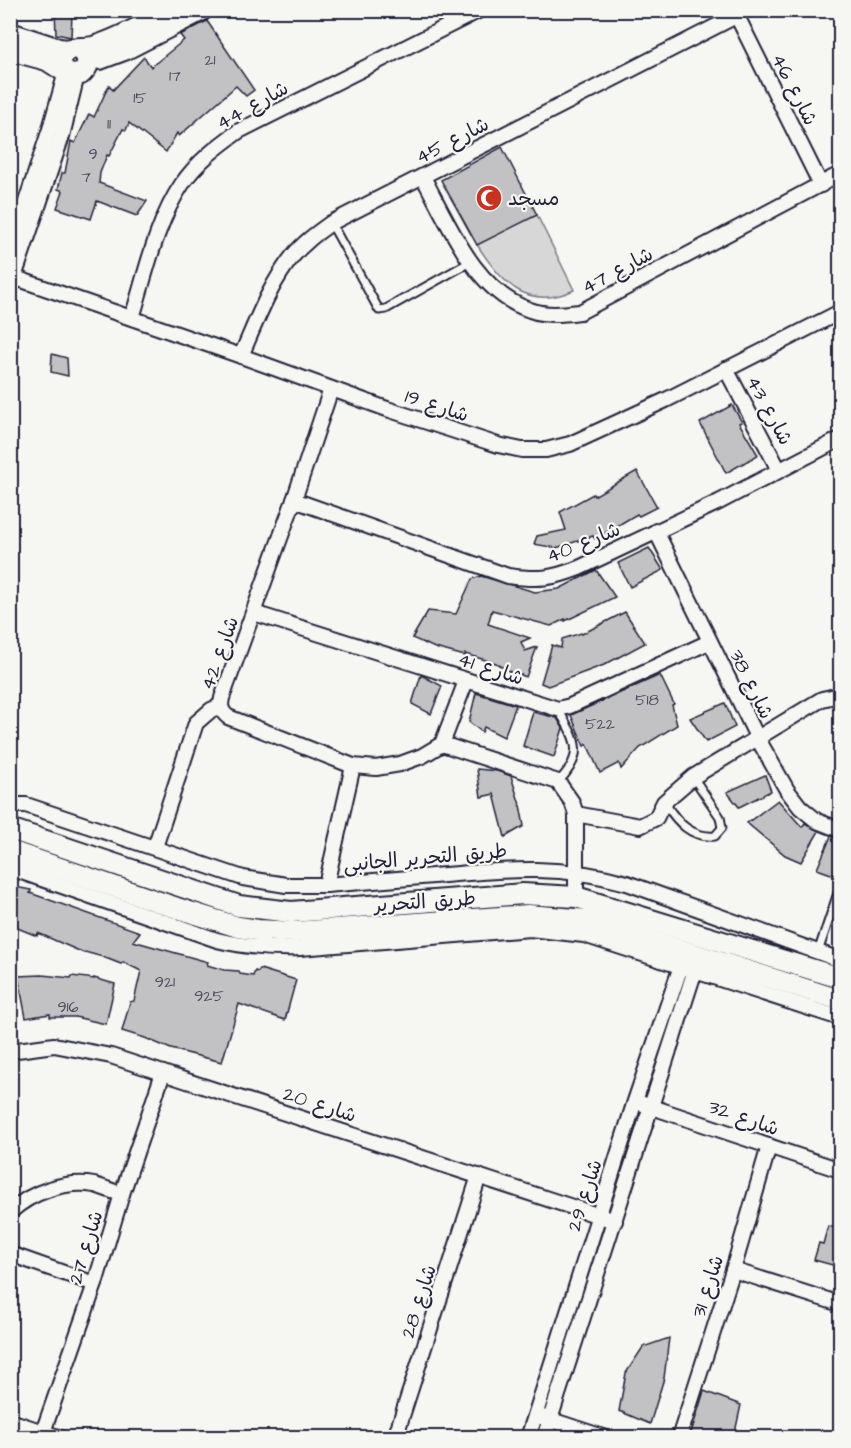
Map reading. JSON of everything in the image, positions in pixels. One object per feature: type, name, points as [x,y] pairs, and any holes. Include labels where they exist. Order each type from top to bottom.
[{"type":"street","points":[[10,250],[74,64],[95,47],[172,10]]},
{"type":"street","points":[[10,50],[47,60],[74,64],[94,62],[124,50],[202,10]]},
{"type":"street","name":"شارع 44","points":[[132,318],[164,217],[183,183],[208,154],[239,130],[480,10]]},
{"type":"street","name":"شارع 45","points":[[241,356],[279,276],[299,250],[330,223],[423,177],[735,13]]},
{"type":"street","name":"شارع 46","points":[[735,13],[821,185]]},
{"type":"street","points":[[10,33],[59,49],[74,64]]},
{"type":"street","points":[[12,281],[62,136],[74,64]]},
{"type":"street","name":"شارع 47","points":[[423,177],[471,262],[488,284],[508,300],[530,310],[555,315],[580,312],[821,185],[838,181]]},
{"type":"street","name":"شارع 19","points":[[12,281],[132,318],[331,389],[498,445],[522,450],[546,450],[570,444],[840,312]]},
{"type":"street","name":"شارع 43","points":[[726,369],[780,470]]},
{"type":"street","name":"شارع 42","points":[[331,389],[220,706],[222,712],[228,717],[353,766],[376,768],[400,764],[422,756],[442,744]]},
{"type":"street","name":"شارع 40","points":[[294,500],[508,576],[532,579],[556,577],[656,531],[840,440]]},
{"type":"street","name":"شارع 38","points":[[656,531],[758,739],[787,790],[800,807],[817,821],[840,830]]},
{"type":"street","name":"شارع 41","points":[[254,613],[558,709]]},
{"type":"street","points":[[558,709],[570,706],[709,642]]},
{"type":"street","points":[[466,681],[442,744],[558,782],[566,791],[576,814],[576,897]]},
{"type":"street","points":[[576,814],[640,826],[656,818],[664,802],[693,777],[822,699],[840,695]]},
{"type":"street","points":[[155,847],[196,723],[211,710],[220,706]]},
{"type":"street","points":[[326,885],[353,766]]},
{"type":"street","name":"طريق التحرير الجانبى","points":[[10,805],[26,805],[243,878],[286,885],[326,885],[512,869],[576,872],[627,883],[840,960]]},
{"type":"street","name":"طريق التحرير","points":[[10,829],[239,906],[291,912],[523,894],[576,897],[840,978]]},
{"type":"street","name":"طريق التحرير","points":[[10,851],[238,927],[294,932],[513,916],[555,916],[587,920],[840,1000]]},
{"type":"street","points":[[80,875],[85,876],[91,871],[93,863],[89,856]]},
{"type":"street","points":[[10,868],[217,940],[244,946],[272,949],[530,929],[584,935],[840,1018]]},
{"type":"street","points":[[126,891],[123,880],[130,869]]},
{"type":"street","points":[[158,920],[177,908]]},
{"type":"street","points":[[513,916],[530,929]]},
{"type":"street","name":"شارع 29","points":[[528,1437],[635,1101],[681,966]]},
{"type":"street","name":"شارع 29","points":[[544,1437],[695,970]]},
{"type":"street","points":[[776,997],[800,987]]},
{"type":"street","name":"شارع 20","points":[[10,1051],[54,1045],[111,1056],[615,1221]]},
{"type":"street","name":"شارع 27","points":[[43,1432],[163,1073]]},
{"type":"street","name":"شارع 32","points":[[635,1101],[840,1170]]},
{"type":"street","name":"شارع 31","points":[[679,1437],[733,1270],[769,1146]]},
{"type":"street","name":"شارع 28","points":[[395,1437],[479,1176]]},
{"type":"street","points":[[10,1212],[17,1205],[40,1192],[66,1185],[93,1185],[122,1194]]},
{"type":"street","points":[[10,1254],[94,1284]]},
{"type":"street","points":[[733,1270],[840,1304]]},
{"type":"street","points":[[535,1414],[606,1437]]},
{"type":"street","points":[[10,1421],[61,1437]]},
{"type":"lane","points":[[330,223],[379,310],[386,309],[471,262]]},
{"type":"lane","points":[[558,709],[575,739],[576,751],[570,768],[558,782]]},
{"type":"lane","points":[[664,802],[675,820],[688,831],[704,837],[715,836],[722,828],[720,817],[693,777]]},
{"type":"lane","points":[[818,952],[840,887]]},
{"type":"shaded area","points":[[537,215],[574,290],[557,296],[528,295],[505,280],[476,243]]},
{"type":"building","points":[[55,10],[72,13],[71,37],[56,34]]},
{"type":"building","points":[[207,21],[254,90],[246,96],[236,86],[179,136],[177,133],[166,152],[129,123],[126,130],[123,129],[109,156],[107,155],[99,183],[147,201],[137,216],[97,201],[91,219],[57,208],[63,191],[58,189],[62,173],[65,173],[71,141],[75,143],[89,114],[94,117],[109,85],[113,90],[144,57],[151,67],[184,40],[180,35]]},
{"type":"building","name":"مسجد","points":[[502,147],[537,215],[477,245],[441,180]]},
{"type":"building","points":[[52,354],[67,358],[68,376],[51,372]]},
{"type":"building","points":[[732,405],[742,422],[739,423],[758,455],[726,473],[700,423]]},
{"type":"building","points":[[637,471],[657,507],[639,516],[637,514],[595,539],[593,536],[556,548],[534,544],[537,536],[566,530],[560,512],[593,494],[594,496]]},
{"type":"building","points":[[649,548],[663,570],[630,587],[618,563]]},
{"type":"building","points":[[596,570],[615,597],[565,621],[565,619],[551,626],[492,610],[488,624],[530,638],[521,642],[525,651],[537,647],[526,677],[516,673],[515,675],[496,663],[435,648],[412,638],[428,611],[456,614],[472,579],[481,576],[535,592],[559,589]]},
{"type":"building","points":[[625,612],[645,643],[604,665],[548,686],[541,683],[552,645],[561,648],[562,639],[582,634]]},
{"type":"building","points":[[421,675],[442,686],[431,714],[412,704]]},
{"type":"building","points":[[660,675],[674,704],[672,705],[677,725],[640,748],[621,769],[619,763],[600,773],[587,744],[584,746],[571,715]]},
{"type":"building","points":[[476,693],[516,705],[504,737],[484,727],[482,732],[469,722]]},
{"type":"building","points":[[725,703],[735,727],[706,742],[690,718]]},
{"type":"building","points":[[533,712],[557,718],[563,728],[554,757],[523,746]]},
{"type":"building","points":[[477,769],[497,771],[511,776],[524,826],[505,837],[494,794],[481,797]]},
{"type":"building","points":[[765,775],[771,791],[739,807],[727,792]]},
{"type":"building","points":[[778,800],[802,827],[805,823],[819,831],[801,862],[785,855],[747,823]]},
{"type":"building","points":[[831,836],[840,839],[840,858],[834,875],[817,869]]},
{"type":"building","points":[[15,887],[31,890],[30,893],[140,932],[133,941],[208,962],[207,965],[224,970],[239,971],[240,974],[253,976],[255,971],[258,972],[260,969],[296,980],[285,1020],[239,1004],[222,1062],[171,1049],[122,1031],[130,1002],[134,1001],[141,971],[123,962],[121,964],[84,953],[38,933],[37,936],[10,925],[10,901]]},
{"type":"building","points":[[18,976],[94,978],[115,984],[106,1024],[75,1017],[50,1017],[50,1014],[26,1018]]},
{"type":"building","points":[[828,1226],[840,1229],[840,1267],[814,1260],[819,1243],[823,1244]]},
{"type":"building","points":[[669,1338],[664,1378],[650,1424],[619,1411],[626,1373],[643,1347]]},
{"type":"building","points":[[704,1391],[741,1405],[734,1437],[690,1436]]},
{"type":"place","name":"مسجد","points":[[489,198]]}]
